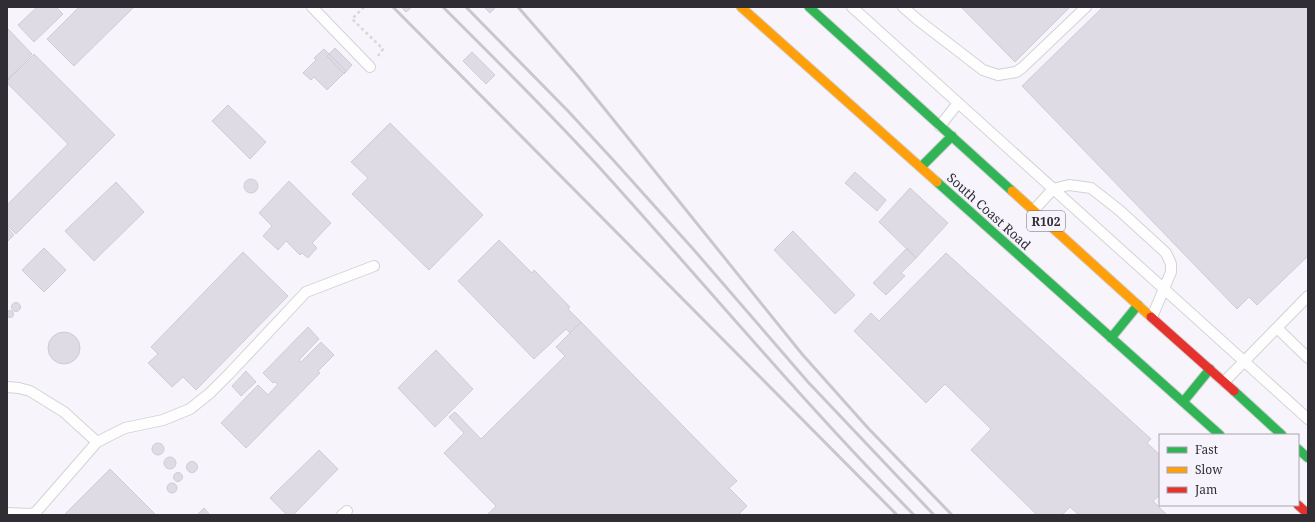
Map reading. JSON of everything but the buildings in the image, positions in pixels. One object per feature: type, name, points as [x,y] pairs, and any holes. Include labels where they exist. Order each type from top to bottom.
[{"type":"main road","name":"South Coast Road","points":[[741,7],[1219,434]]},
{"type":"main road","name":"R102","points":[[809,7],[1281,434]]},
{"type":"main road","points":[[921,168],[952,136]]},
{"type":"main road","points":[[1111,338],[1138,305]]},
{"type":"main road","points":[[1183,402],[1210,369]]},
{"type":"main road","points":[[1299,450],[1308,458]]},
{"type":"lane","points":[[312,7],[370,68]]},
{"type":"lane","points":[[852,7],[1308,419]]},
{"type":"lane","points":[[904,7],[918,20],[983,70],[998,74],[1016,72],[1022,68],[1086,7]]},
{"type":"lane","points":[[940,126],[958,103]]},
{"type":"lane","points":[[1034,210],[1053,189],[1069,185],[1091,188],[1119,210],[1166,253],[1171,264],[1171,272],[1152,317]]},
{"type":"lane","points":[[7,514],[31,514],[36,512],[97,442],[125,428],[163,420],[190,408],[210,393],[229,374],[306,292],[374,266]]},
{"type":"lane","points":[[1224,382],[1308,296]]},
{"type":"lane","points":[[1277,328],[1308,358]]},
{"type":"lane","points":[[7,387],[30,391],[64,412],[97,442]]},
{"type":"path","points":[[364,7],[352,19],[383,49],[370,68]]},
{"type":"railway","points":[[393,7],[897,515]]},
{"type":"railway","points":[[443,7],[568,133],[835,433],[914,515]]},
{"type":"railway","points":[[466,7],[568,111],[615,162],[694,250],[808,382],[934,515]]},
{"type":"railway","points":[[518,7],[579,77],[802,354],[868,428],[952,515]]},
{"type":"traffic: fast","points":[[809,7],[1012,191]]},
{"type":"traffic: fast","points":[[921,167],[952,136]]},
{"type":"traffic: fast","points":[[937,182],[1219,434]]},
{"type":"traffic: fast","points":[[1111,338],[1138,305]]},
{"type":"traffic: fast","points":[[1183,402],[1210,369]]},
{"type":"traffic: fast","points":[[1234,391],[1281,434]]},
{"type":"traffic: fast","points":[[1299,450],[1308,458]]},
{"type":"traffic: slow","points":[[741,7],[937,182]]},
{"type":"traffic: slow","points":[[1012,191],[1151,317]]},
{"type":"traffic: jam","points":[[1151,317],[1234,391]]},
{"type":"traffic: jam","points":[[1299,506],[1308,514]]}]
